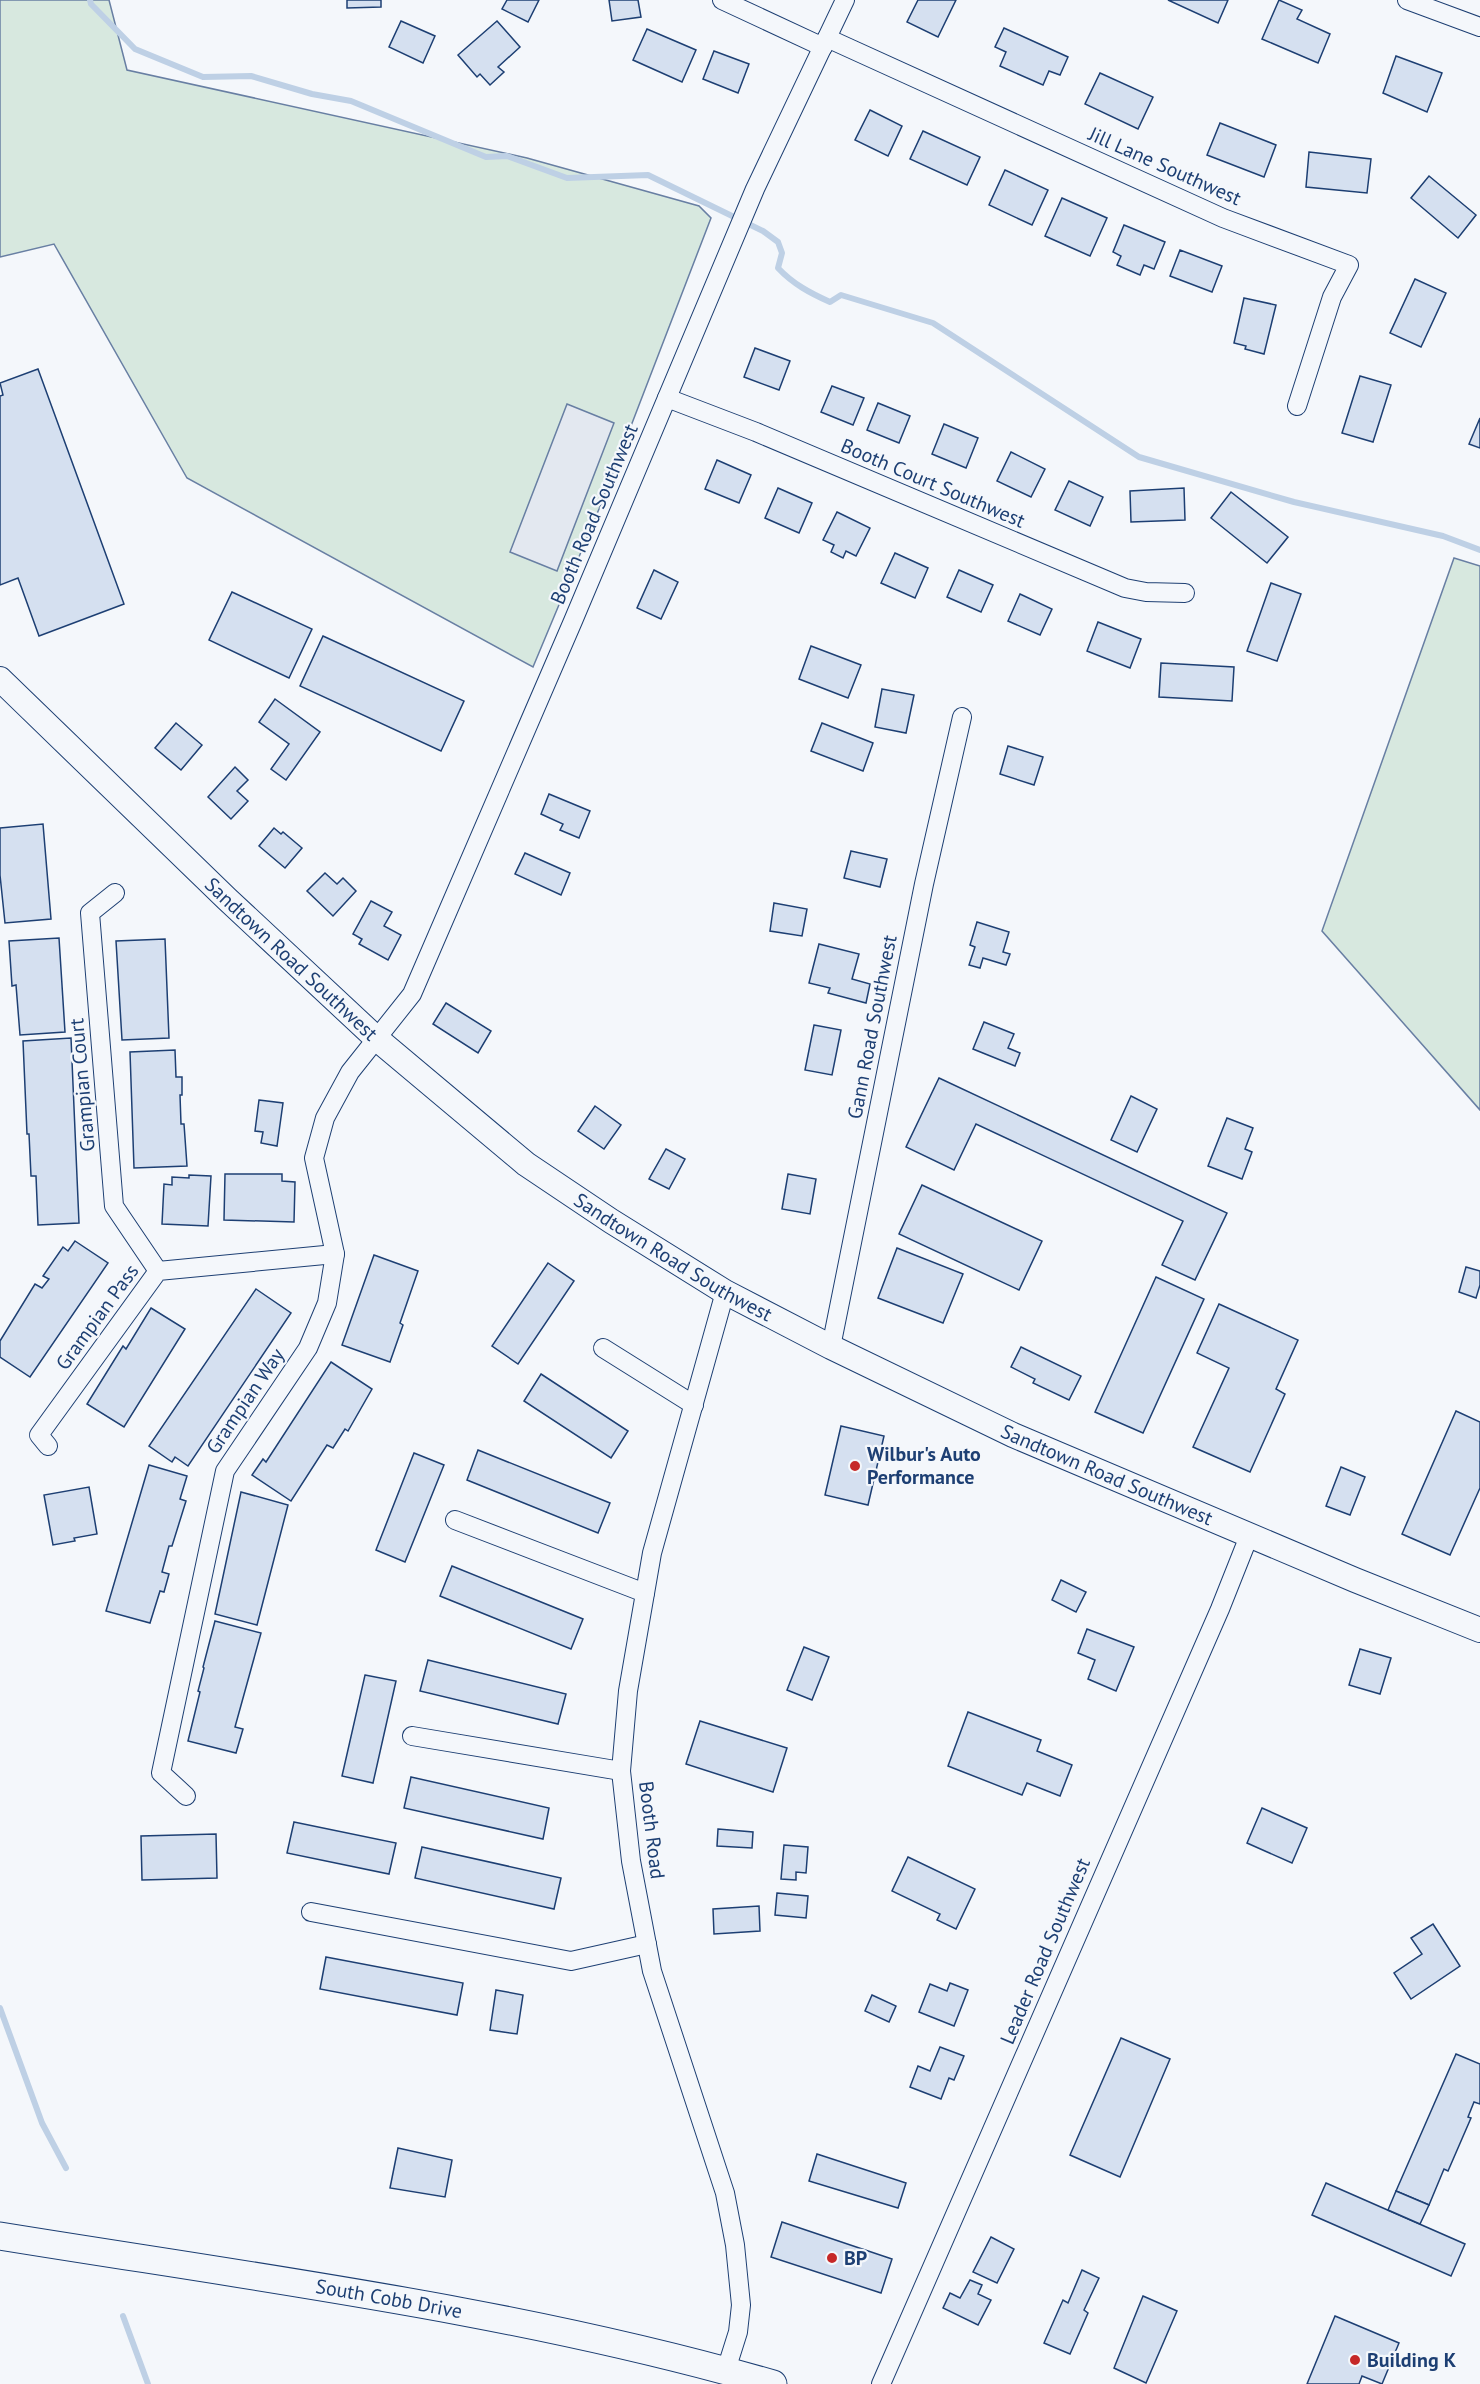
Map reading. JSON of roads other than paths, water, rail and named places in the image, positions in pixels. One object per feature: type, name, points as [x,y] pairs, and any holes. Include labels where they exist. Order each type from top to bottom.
[{"type":"main road","name":"South Cobb Drive","points":[[0,2236],[326,2288],[561,2330],[726,2370],[773,2384]]},
{"type":"street","points":[[722,0],[825,43]]},
{"type":"street","name":"Booth Road Southwest","points":[[377,1039],[412,994],[755,189],[845,0]]},
{"type":"street","points":[[1407,0],[1480,27]]},
{"type":"street","name":"Jill Lane Southwest","points":[[825,43],[1223,218],[1349,265],[1332,297],[1297,406]]},
{"type":"street","name":"Booth Court Southwest","points":[[667,398],[756,432],[1125,588],[1146,592],[1185,593]]},
{"type":"street","name":"Sandtown Road Southwest","points":[[0,679],[227,899],[377,1039],[526,1164],[611,1221],[725,1293],[1013,1435],[1355,1581],[1480,1630]]},
{"type":"street","name":"Gann Road Southwest","points":[[831,1347],[922,895],[962,717]]},
{"type":"street","name":"Grampian Court","points":[[115,892],[90,913],[114,1206],[158,1271]]},
{"type":"street","name":"Grampian Way","points":[[186,1796],[162,1773],[225,1471],[308,1348],[327,1303],[335,1254],[314,1158],[325,1118],[350,1072],[377,1039]]},
{"type":"street","name":"Grampian Pass","points":[[48,1446],[39,1435],[158,1271],[335,1254]]},
{"type":"street","name":"Booth Road","points":[[725,1293],[652,1553],[628,1691],[621,1771],[631,1861],[652,1971],[725,2193],[735,2245],[741,2305],[738,2332],[726,2370]]},
{"type":"street","points":[[603,1348],[694,1405]]},
{"type":"street","points":[[455,1520],[645,1593]]},
{"type":"street","name":"Leader Road Southwest","points":[[881,2384],[1220,1609],[1249,1536]]},
{"type":"street","points":[[412,1736],[621,1771]]},
{"type":"street","points":[[311,1912],[571,1960],[647,1944]]},
{"type":"waterway","points":[[90,0],[91,4],[135,49],[203,77],[251,76],[312,94],[351,101],[486,157],[507,156],[567,178],[648,175],[763,231],[778,242],[782,253],[778,268],[809,292],[830,302],[841,295],[933,323],[1139,457],[1294,502],[1443,536],[1480,550]]},
{"type":"waterway","points":[[0,2008],[42,2123],[66,2168]]},
{"type":"waterway","points":[[123,2316],[148,2384]]},
{"type":"place","name":"Wilbur's Auto Performance","points":[[855,1466]]},
{"type":"place","name":"BP","points":[[832,2258]]},
{"type":"place","name":"Building K","points":[[1355,2360]]}]
